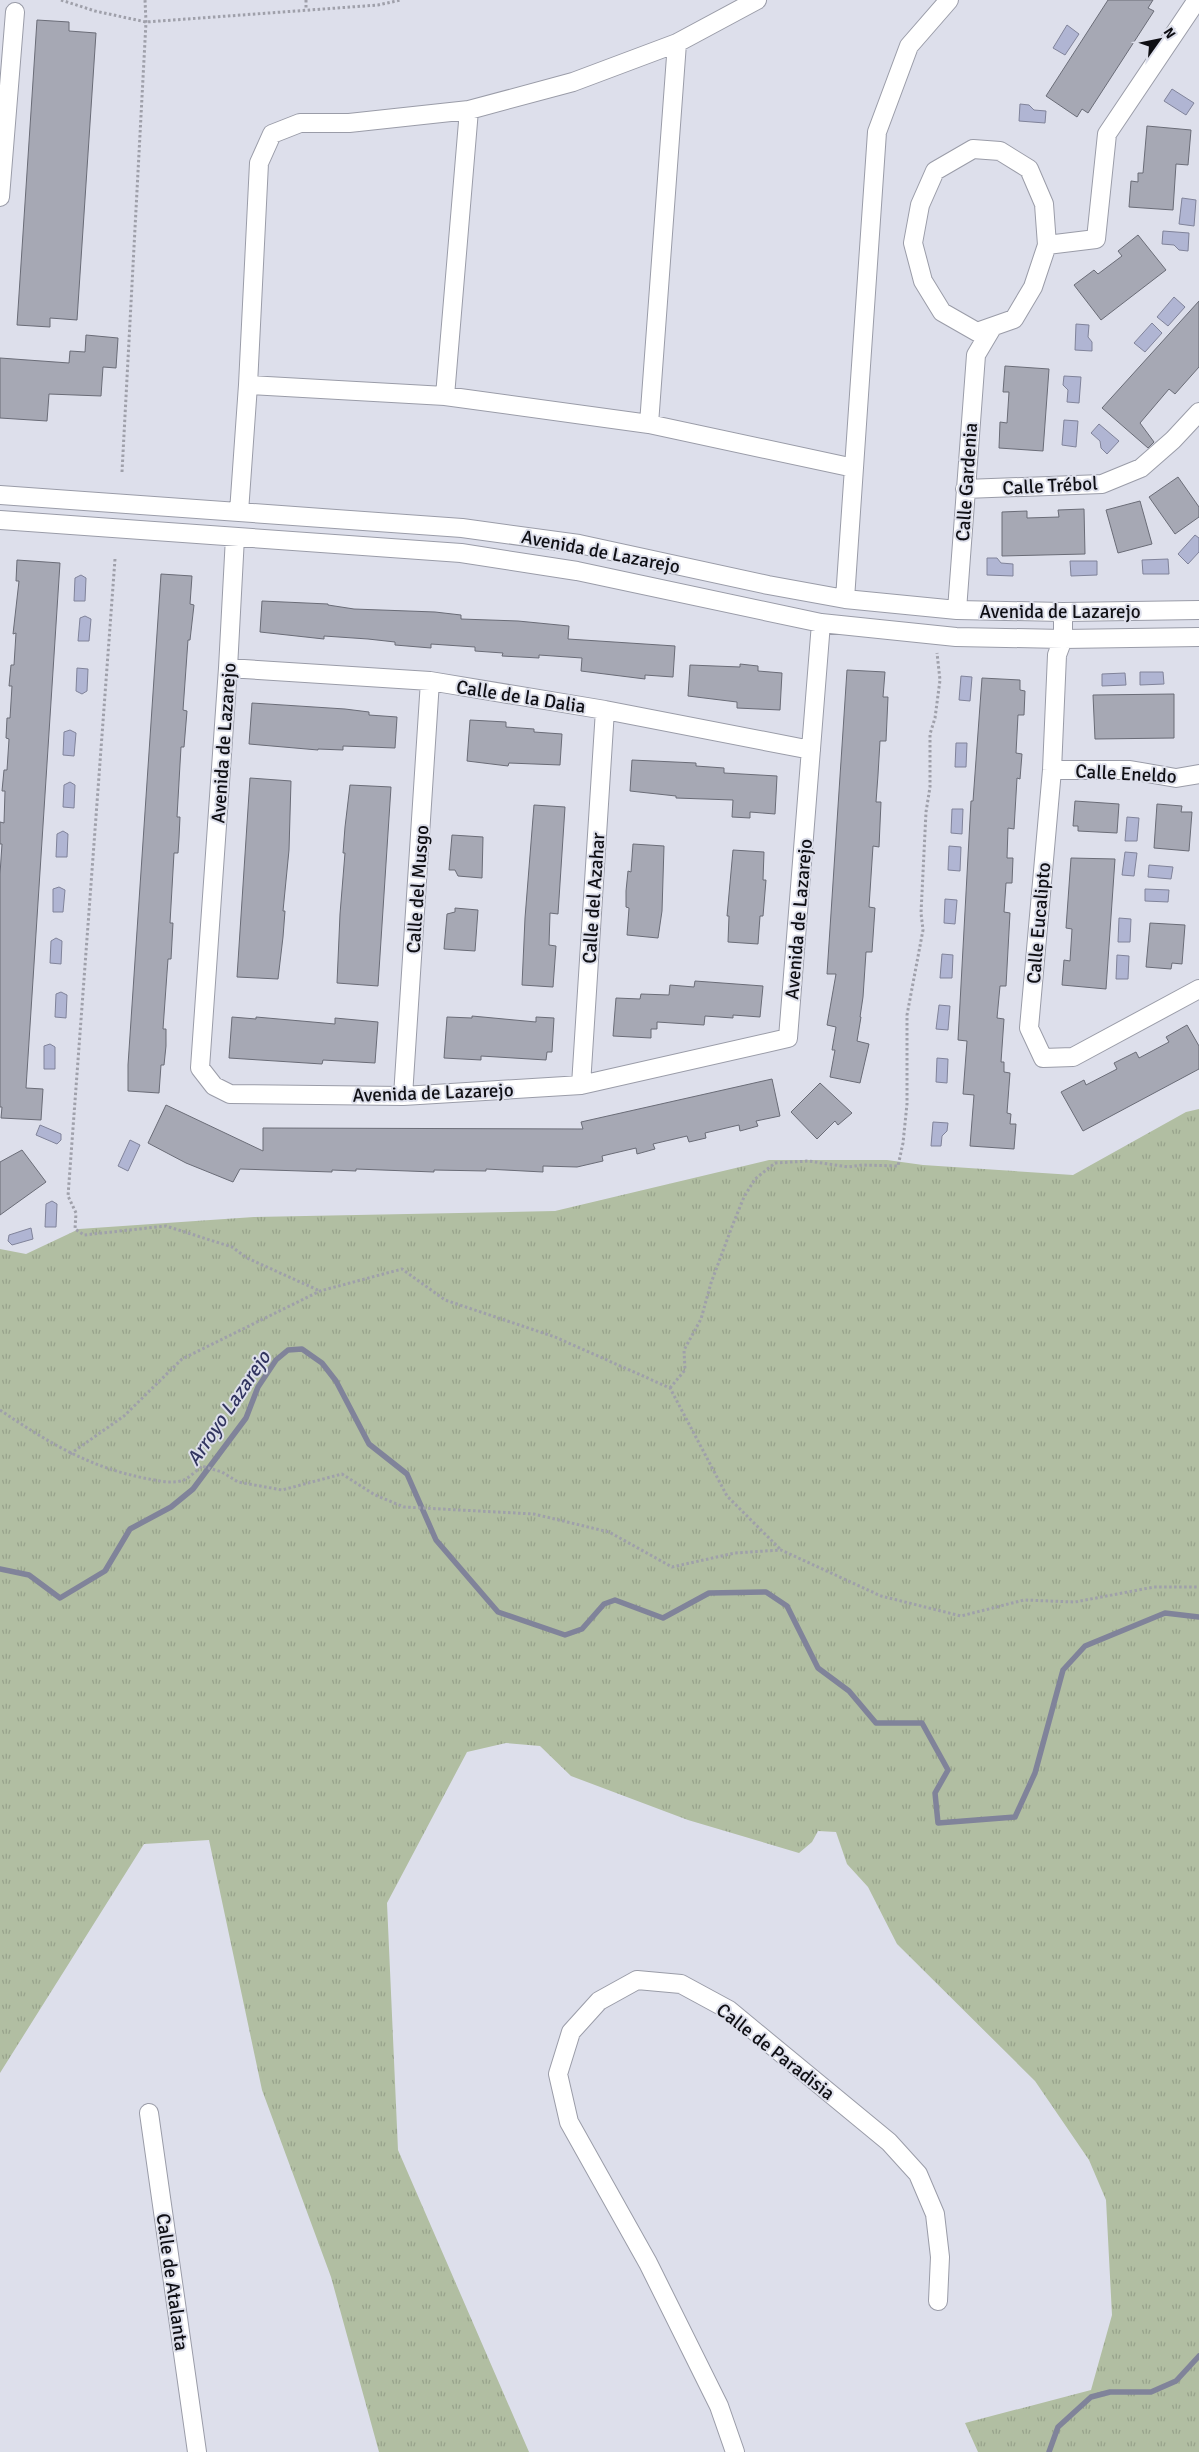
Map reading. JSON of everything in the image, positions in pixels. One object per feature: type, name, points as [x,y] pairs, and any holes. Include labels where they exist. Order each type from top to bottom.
[{"type":"street","points":[[238,512],[248,384],[259,163],[272,134],[300,123],[349,123],[469,110],[573,82],[678,44],[757,0]]},
{"type":"street","points":[[844,599],[877,132],[909,46],[949,0]]},
{"type":"street","points":[[1047,245],[1096,238],[1107,134],[1197,0]]},
{"type":"street","points":[[0,197],[16,12]]},
{"type":"street","points":[[649,424],[678,44]]},
{"type":"street","points":[[445,396],[469,110]]},
{"type":"street","points":[[973,149],[1000,151],[1029,169],[1044,204],[1047,245],[1033,287],[1014,319],[977,332],[942,312],[923,282],[913,243],[920,205],[935,171],[973,149]]},
{"type":"street","points":[[959,323],[976,355]]},
{"type":"street","name":"Calle Gardenia","points":[[957,610],[976,355],[992,328]]},
{"type":"street","points":[[248,384],[445,396],[649,424],[854,468]]},
{"type":"street","name":"Calle Trébol","points":[[965,489],[1102,484],[1141,468],[1173,440],[1199,412]]},
{"type":"street","name":"Avenida de Lazarejo","points":[[0,495],[462,528],[579,544],[768,585],[844,599],[957,610],[1063,612],[1199,610]]},
{"type":"street","name":"Avenida de Lazarejo","points":[[0,520],[471,555],[577,571],[821,623],[938,635],[1063,639],[1199,637]]},
{"type":"street","name":"Avenida de Lazarejo","points":[[235,537],[228,668],[200,1068],[214,1086],[230,1094],[403,1096],[581,1085],[788,1038],[821,623]]},
{"type":"street","name":"Calle Eucalipto","points":[[1063,612],[1063,639],[1057,655],[1052,770],[1029,1028],[1043,1058],[1073,1057],[1199,989]]},
{"type":"street","name":"Calle de la Dalia","points":[[228,668],[430,681],[606,710],[811,750]]},
{"type":"street","name":"Calle del Musgo","points":[[403,1096],[430,681]]},
{"type":"street","name":"Calle del Azahar","points":[[581,1085],[606,710]]},
{"type":"street","name":"Calle Eneldo","points":[[1052,770],[1130,770],[1176,778],[1199,774]]},
{"type":"street","name":"Calle de Paradisia","points":[[735,2452],[719,2406],[652,2272],[569,2122],[558,2074],[571,2032],[599,2000],[637,1980],[681,1984],[729,2010],[889,2142],[918,2174],[935,2214],[940,2257],[938,2301]]},
{"type":"street","name":"Calle de Atalanta","points":[[149,2113],[197,2452]]},
{"type":"path","points":[[61,0],[95,11],[146,22],[378,5],[401,0]]},
{"type":"path","points":[[122,472],[146,22],[145,0]]},
{"type":"path","points":[[306,0],[306,10]]},
{"type":"path","points":[[115,558],[68,1196],[76,1213],[74,1229],[84,1234],[166,1226],[232,1247],[247,1258],[320,1291]]},
{"type":"path","points":[[670,1388],[685,1370],[684,1350],[701,1319],[711,1283],[733,1224],[744,1197],[755,1179],[775,1163],[809,1161],[848,1167],[898,1166],[903,1143],[906,1104],[907,1015],[923,930],[921,913],[926,812],[930,787],[930,734],[935,718],[940,680],[937,655],[938,635]]},
{"type":"path","points":[[70,1454],[124,1416],[182,1358],[320,1291],[402,1269],[445,1300],[555,1336],[670,1388],[727,1496],[781,1550],[881,1596],[962,1616],[1024,1600],[1076,1602],[1154,1587],[1199,1587]]},
{"type":"path","points":[[0,1410],[45,1441],[70,1454],[125,1474],[164,1482],[183,1480],[202,1466],[222,1472],[238,1482],[282,1490],[342,1474],[375,1495],[404,1507],[534,1514],[610,1532],[672,1567],[734,1553],[781,1550]]},
{"type":"green space","points":[[1199,1109],[1199,2452],[978,2452],[965,2423],[1091,2390],[1112,2315],[1106,2200],[1089,2160],[1035,2081],[897,1944],[868,1887],[847,1864],[836,1832],[818,1831],[812,1842],[799,1853],[688,1820],[571,1776],[540,1746],[506,1743],[467,1752],[387,1903],[398,2150],[529,2452],[379,2452],[331,2277],[262,2090],[209,1840],[144,1844],[0,2073],[0,1249],[26,1254],[79,1229],[254,1217],[555,1211],[769,1160],[887,1160],[923,1165],[1073,1175],[1186,1112]]},
{"type":"water","points":[[1067,25],[1079,34],[1065,55],[1053,48]]},
{"type":"water","points":[[1172,89],[1194,103],[1186,115],[1164,101]]},
{"type":"water","points":[[1020,104],[1029,105],[1034,110],[1046,111],[1045,123],[1019,121]]},
{"type":"water","points":[[1182,198],[1196,200],[1194,226],[1179,224]]},
{"type":"water","points":[[1163,231],[1189,233],[1188,251],[1179,250],[1174,245],[1162,244]]},
{"type":"water","points":[[1174,297],[1185,307],[1168,326],[1157,317]]},
{"type":"water","points":[[1152,323],[1162,333],[1145,352],[1134,343]]},
{"type":"water","points":[[1076,324],[1089,325],[1088,337],[1092,342],[1092,351],[1075,350]]},
{"type":"water","points":[[1064,376],[1081,377],[1079,403],[1067,402],[1068,390],[1063,385]]},
{"type":"water","points":[[1064,420],[1078,421],[1076,447],[1062,445]]},
{"type":"water","points":[[1099,424],[1119,441],[1107,454],[1101,448],[1100,441],[1091,433]]},
{"type":"water","points":[[1195,535],[1199,538],[1199,552],[1188,564],[1178,554]]},
{"type":"water","points":[[987,558],[997,558],[1001,563],[1013,564],[1013,576],[987,575]]},
{"type":"water","points":[[1168,559],[1169,574],[1143,574],[1142,560]]},
{"type":"water","points":[[1070,561],[1097,561],[1097,575],[1071,576]]},
{"type":"water","points":[[81,575],[86,578],[85,601],[74,601],[75,578]]},
{"type":"water","points":[[85,616],[91,619],[89,641],[78,641],[80,618]]},
{"type":"water","points":[[77,668],[88,669],[87,691],[82,694],[76,691]]},
{"type":"water","points":[[1140,672],[1163,672],[1164,684],[1140,685]]},
{"type":"water","points":[[1125,673],[1126,685],[1102,686],[1102,674]]},
{"type":"water","points":[[961,676],[972,677],[970,701],[959,700]]},
{"type":"water","points":[[70,730],[76,733],[74,756],[63,755],[64,732]]},
{"type":"water","points":[[956,743],[967,743],[966,767],[955,767]]},
{"type":"water","points":[[70,782],[75,785],[74,808],[63,807],[64,785]]},
{"type":"water","points":[[952,809],[963,809],[962,834],[951,833]]},
{"type":"water","points":[[1127,817],[1139,818],[1137,841],[1125,841]]},
{"type":"water","points":[[63,831],[68,834],[67,857],[56,857],[57,834]]},
{"type":"water","points":[[949,846],[961,847],[960,871],[948,870]]},
{"type":"water","points":[[1125,852],[1137,853],[1134,876],[1122,875]]},
{"type":"water","points":[[1149,865],[1173,867],[1171,879],[1148,877]]},
{"type":"water","points":[[59,887],[65,890],[63,912],[53,912],[53,889]]},
{"type":"water","points":[[1145,889],[1169,890],[1168,902],[1145,901]]},
{"type":"water","points":[[945,899],[957,900],[955,924],[944,923]]},
{"type":"water","points":[[1119,918],[1131,919],[1130,942],[1118,942]]},
{"type":"water","points":[[56,938],[62,941],[61,964],[50,963],[51,941]]},
{"type":"water","points":[[942,954],[953,955],[952,978],[940,978]]},
{"type":"water","points":[[1117,955],[1129,956],[1128,979],[1116,979]]},
{"type":"water","points":[[61,992],[67,995],[66,1018],[55,1017],[56,994]]},
{"type":"water","points":[[939,1005],[950,1006],[948,1030],[936,1029]]},
{"type":"water","points":[[50,1044],[55,1047],[55,1069],[44,1069],[44,1046]]},
{"type":"water","points":[[937,1058],[948,1059],[947,1083],[936,1082]]},
{"type":"water","points":[[933,1122],[948,1123],[947,1131],[942,1136],[941,1146],[931,1146]]},
{"type":"water","points":[[40,1125],[61,1134],[61,1140],[57,1144],[36,1135]]},
{"type":"water","points":[[130,1140],[140,1145],[128,1171],[118,1166]]},
{"type":"water","points":[[52,1201],[57,1204],[56,1227],[45,1227],[46,1204]]},
{"type":"water","points":[[31,1228],[33,1239],[12,1245],[8,1241],[9,1235]]},
{"type":"building","points":[[1108,0],[1153,0],[1148,8],[1154,11],[1088,113],[1082,109],[1077,117],[1046,96]]},
{"type":"building","points":[[37,20],[69,22],[69,31],[96,33],[77,320],[50,318],[50,327],[17,325]]},
{"type":"building","points":[[1147,126],[1191,130],[1188,165],[1176,164],[1173,210],[1129,207],[1131,181],[1138,182],[1138,173],[1143,173]]},
{"type":"building","points":[[1138,235],[1166,270],[1101,320],[1074,285],[1094,270],[1098,274],[1122,256],[1118,251]]},
{"type":"building","points":[[1199,301],[1199,367],[1175,394],[1169,389],[1140,423],[1154,442],[1148,448],[1102,408]]},
{"type":"building","points":[[86,335],[118,338],[116,368],[103,367],[101,396],[49,394],[47,421],[0,418],[0,358],[69,363],[70,351],[85,352]]},
{"type":"building","points":[[1005,366],[1049,369],[1043,451],[999,448],[1000,422],[1007,423],[1009,392],[1003,392]]},
{"type":"building","points":[[1178,477],[1199,507],[1199,517],[1175,534],[1149,497]]},
{"type":"building","points":[[1140,501],[1152,544],[1118,553],[1106,510]]},
{"type":"building","points":[[1084,509],[1085,554],[1002,556],[1002,512],[1027,511],[1027,518],[1059,517],[1058,510]]},
{"type":"building","points":[[17,560],[60,563],[26,1088],[43,1089],[41,1120],[1,1118],[2,1107],[0,1107],[0,874],[2,844],[0,844],[0,822],[4,823],[5,791],[2,791],[4,770],[7,770],[9,739],[6,738],[7,718],[10,718],[12,686],[9,686],[11,665],[14,665],[16,633],[13,634],[19,581],[16,581]]},
{"type":"building","points":[[161,574],[192,576],[190,604],[194,605],[190,640],[188,640],[183,710],[187,711],[184,747],[181,747],[177,817],[180,817],[178,853],[174,853],[170,923],[173,923],[171,959],[168,959],[163,1029],[166,1029],[166,1046],[164,1065],[161,1065],[159,1093],[128,1091],[128,1065]]},
{"type":"building","points":[[262,601],[328,604],[354,609],[435,612],[461,615],[461,619],[518,621],[569,626],[568,639],[675,646],[673,677],[645,675],[645,679],[581,671],[582,658],[539,655],[539,658],[502,656],[503,653],[475,651],[475,647],[431,644],[431,648],[395,645],[395,642],[368,639],[324,636],[324,639],[260,632]]},
{"type":"building","points":[[740,664],[758,666],[758,671],[782,673],[780,710],[737,708],[737,702],[688,696],[690,665],[740,667]]},
{"type":"building","points":[[847,670],[885,672],[883,697],[888,697],[886,741],[880,741],[876,802],[881,802],[879,847],[873,846],[869,907],[875,908],[872,952],[866,952],[861,1017],[857,1041],[869,1044],[860,1083],[830,1077],[835,1050],[832,1050],[836,1027],[827,1025],[836,974],[827,974]]},
{"type":"building","points":[[982,678],[1020,680],[1020,690],[1025,691],[1024,715],[1018,715],[1016,753],[1022,754],[1020,779],[1017,778],[1014,829],[1008,828],[1007,858],[1013,858],[1012,883],[1006,883],[1004,912],[1010,913],[1006,986],[1000,986],[997,1018],[1004,1019],[1001,1062],[1004,1062],[1004,1072],[1010,1073],[1007,1113],[1011,1114],[1010,1124],[1016,1124],[1014,1149],[970,1146],[974,1095],[963,1094],[967,1041],[958,1040],[971,801],[973,801]]},
{"type":"building","points":[[1174,694],[1174,738],[1095,739],[1093,695]]},
{"type":"building","points":[[252,703],[345,709],[369,712],[369,715],[397,717],[395,748],[343,746],[343,750],[318,750],[249,744]]},
{"type":"building","points":[[470,720],[506,722],[506,727],[562,734],[560,765],[509,763],[508,766],[467,761]]},
{"type":"building","points":[[632,760],[696,763],[696,766],[724,768],[724,773],[777,776],[775,814],[750,812],[750,818],[732,817],[733,800],[676,798],[676,796],[630,791]]},
{"type":"building","points":[[250,778],[291,781],[289,850],[283,911],[285,911],[278,979],[237,977]]},
{"type":"building","points":[[350,785],[391,787],[378,986],[337,983],[345,853],[343,853]]},
{"type":"building","points":[[1075,801],[1119,804],[1117,833],[1078,831],[1078,826],[1073,826]]},
{"type":"building","points":[[1157,804],[1182,806],[1181,812],[1192,812],[1189,851],[1154,848]]},
{"type":"building","points":[[534,805],[565,807],[558,914],[550,913],[549,945],[556,946],[553,987],[522,985]]},
{"type":"building","points":[[452,835],[483,837],[482,878],[458,876],[455,870],[449,870]]},
{"type":"building","points":[[633,844],[664,846],[662,911],[658,938],[627,935],[629,908],[626,907],[626,891],[628,871],[631,872]]},
{"type":"building","points":[[733,850],[764,852],[763,880],[766,880],[758,944],[728,942],[729,916],[727,916]]},
{"type":"building","points":[[1071,858],[1115,859],[1106,989],[1062,985],[1064,960],[1070,961],[1072,929],[1066,928]]},
{"type":"building","points":[[455,908],[478,910],[475,951],[444,949],[447,914],[455,912]]},
{"type":"building","points":[[1150,923],[1185,925],[1182,964],[1172,963],[1171,969],[1146,967]]},
{"type":"building","points":[[695,981],[763,986],[760,1017],[733,1015],[733,1018],[705,1016],[704,1025],[657,1022],[657,1029],[651,1029],[651,1038],[613,1036],[616,998],[640,999],[641,994],[669,995],[670,985],[694,987]]},
{"type":"building","points":[[472,1016],[536,1022],[536,1017],[554,1018],[552,1052],[547,1052],[546,1060],[481,1056],[481,1060],[444,1058],[447,1017],[472,1018]]},
{"type":"building","points":[[232,1017],[256,1019],[256,1017],[335,1024],[335,1018],[378,1022],[375,1063],[323,1060],[322,1064],[229,1058]]},
{"type":"building","points":[[1187,1025],[1199,1046],[1199,1069],[1083,1131],[1061,1092],[1084,1080],[1086,1085],[1117,1069],[1114,1063],[1136,1052],[1139,1058],[1169,1042],[1166,1037]]},
{"type":"building","points":[[772,1079],[780,1116],[756,1121],[758,1126],[740,1131],[739,1125],[705,1133],[706,1138],[689,1142],[687,1136],[653,1144],[655,1149],[637,1154],[636,1148],[602,1156],[603,1161],[577,1167],[543,1166],[543,1172],[486,1169],[486,1171],[434,1170],[434,1172],[356,1169],[356,1171],[332,1170],[332,1172],[240,1169],[233,1182],[186,1163],[148,1143],[166,1105],[263,1151],[263,1128],[583,1129],[581,1122]]},
{"type":"building","points":[[820,1083],[852,1113],[838,1125],[835,1121],[817,1139],[791,1112]]},
{"type":"building","points":[[22,1150],[46,1182],[0,1215],[0,1162]]},
{"type":"waterway","name":"Arroyo Lazarejo","points":[[0,1569],[29,1575],[60,1598],[105,1571],[130,1529],[171,1507],[193,1489],[246,1418],[258,1387],[276,1360],[288,1350],[302,1349],[322,1363],[336,1381],[369,1444],[407,1474],[436,1540],[498,1612],[565,1635],[582,1629],[604,1604],[615,1600],[663,1618],[709,1593],[766,1592],[787,1606],[818,1668],[849,1691],[876,1723],[922,1723],[948,1770],[935,1793],[938,1823],[1015,1817],[1035,1773],[1063,1670],[1085,1646],[1165,1613],[1199,1617]]},
{"type":"waterway","name":"Arroyo Lazarejo","points":[[1049,2452],[1058,2427],[1091,2397],[1110,2392],[1151,2392],[1176,2381],[1199,2356]]}]
